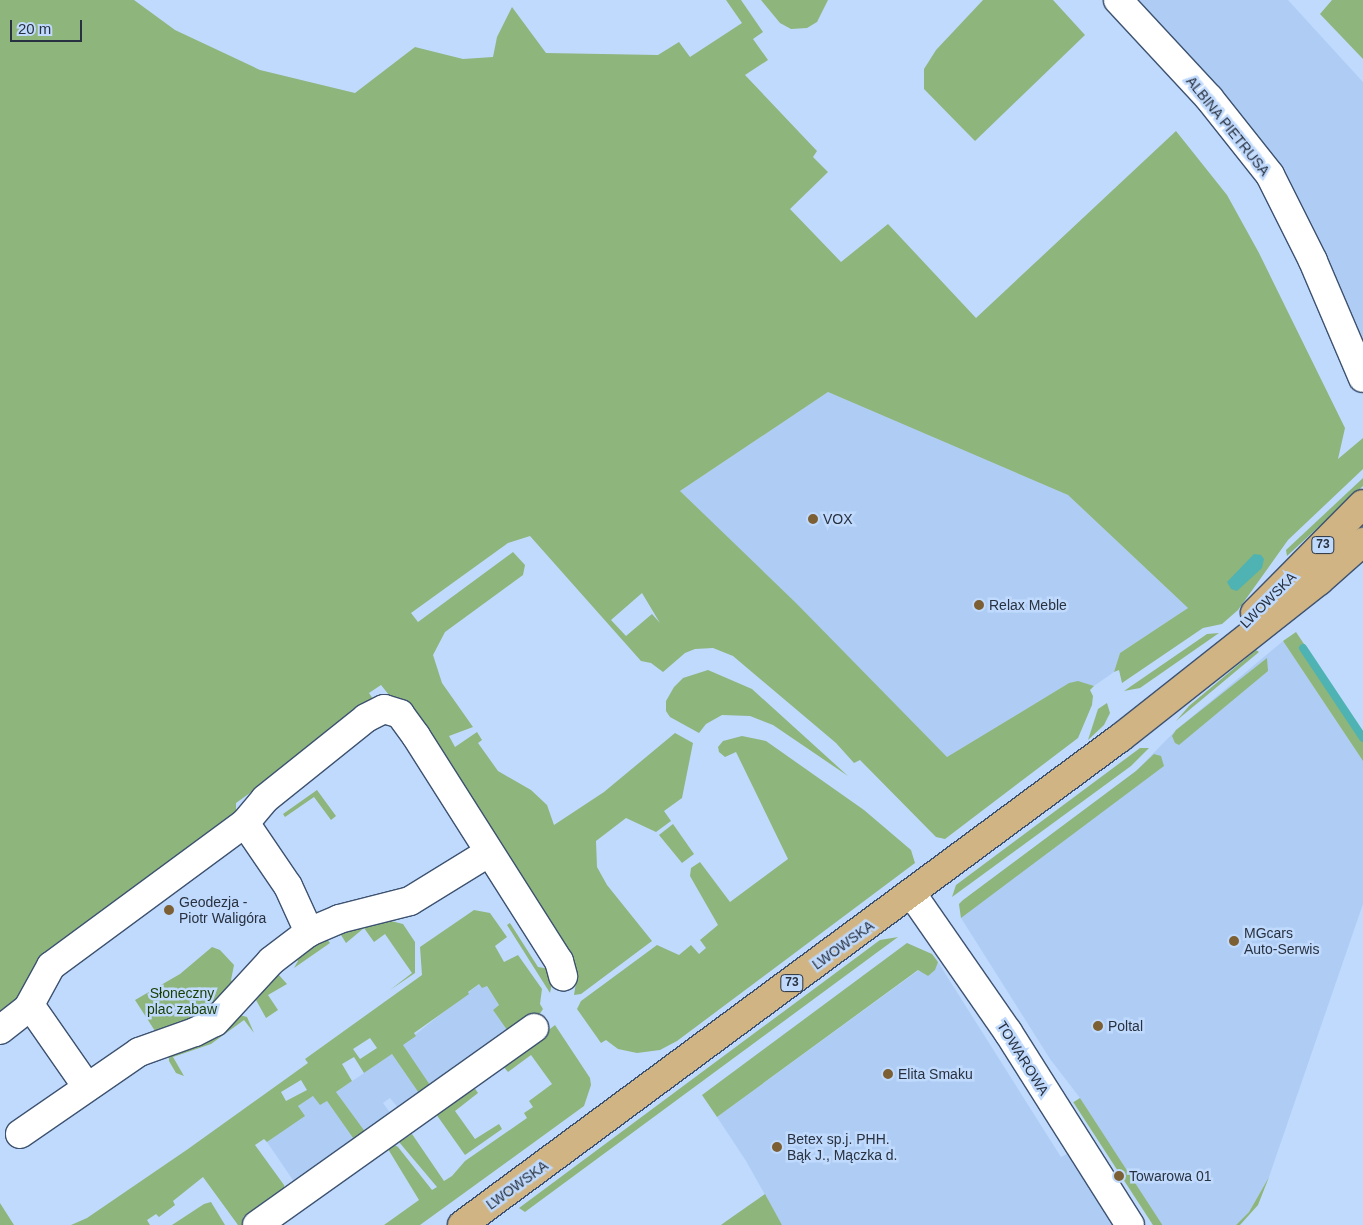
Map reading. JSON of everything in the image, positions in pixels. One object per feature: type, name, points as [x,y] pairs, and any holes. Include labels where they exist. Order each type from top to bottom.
[{"type":"main road","name":"LWOWSKA","points":[[1173,696],[1363,504]]},
{"type":"main road","name":"LWOWSKA","points":[[462,1225],[912,894],[1173,696],[1319,581],[1363,542]]},
{"type":"street","name":"ALBINA PIETRUSA","points":[[1118,0],[1209,98],[1270,175],[1313,261],[1363,378]]},
{"type":"street","points":[[0,1030],[30,1005],[41,979],[51,966],[245,823],[265,799],[366,718],[380,709],[388,709],[400,714],[407,723],[488,853],[559,961],[564,976]]},
{"type":"street","points":[[245,823],[288,886],[309,932]]},
{"type":"street","points":[[20,1134],[139,1052],[195,1032],[214,1022],[271,961],[309,932],[339,920],[410,901],[488,853]]},
{"type":"street","name":"TOWAROWA","points":[[912,894],[1008,1032],[1130,1225]]},
{"type":"street","points":[[30,1005],[87,1087]]},
{"type":"street","points":[[257,1225],[534,1028]]},
{"type":"shaded area","points":[[1128,0],[1288,0],[1363,82],[1363,348],[1309,229]]},
{"type":"shaded area","points":[[828,392],[1068,495],[1188,608],[1120,653],[1114,672],[1094,686],[1078,682],[1069,683],[947,757],[680,491]]},
{"type":"shaded area","points":[[1254,554],[1261,555],[1264,559],[1262,568],[1237,591],[1231,589],[1227,582]]},
{"type":"shaded area","points":[[1283,641],[1363,761],[1363,904],[1269,1177],[1249,1212],[1236,1225],[1162,1225],[1080,1098],[1050,1059],[961,918],[959,904],[1136,771],[1176,730]]},
{"type":"shaded area","points":[[938,962],[1061,1157],[1067,1154],[1113,1225],[782,1225],[746,1161],[717,1117],[919,970],[928,976]]},
{"type":"shaded area","points":[[479,984],[486,985],[499,1005],[493,1010],[512,1037],[434,1091],[402,1045]]},
{"type":"shaded area","points":[[392,1054],[423,1099],[403,1114],[390,1098],[383,1103],[395,1119],[369,1137],[336,1092]]},
{"type":"shaded area","points":[[313,1096],[327,1101],[358,1145],[299,1189],[267,1142],[304,1116],[298,1106]]},
{"type":"green space","points":[[0,0],[134,0],[175,30],[260,70],[355,93],[415,47],[463,59],[493,57],[497,37],[512,7],[546,53],[658,55],[679,42],[690,57],[742,23],[726,0],[741,0],[763,32],[753,39],[768,60],[745,75],[817,151],[813,157],[828,172],[790,209],[841,262],[888,224],[976,318],[1176,131],[1227,195],[1259,253],[1345,428],[1338,459],[1363,438],[1363,469],[1288,540],[1238,610],[1222,624],[1203,628],[1122,683],[1119,670],[1114,672],[1120,653],[1188,608],[1068,495],[828,392],[680,491],[796,603],[947,757],[1069,683],[1078,681],[1094,686],[1090,690],[1093,696],[1092,705],[1078,738],[945,839],[936,837],[860,760],[854,763],[836,743],[733,656],[713,648],[695,649],[685,653],[663,672],[651,663],[641,661],[530,536],[508,543],[411,613],[418,622],[513,552],[525,565],[523,575],[445,632],[433,655],[442,683],[473,727],[449,736],[455,747],[477,732],[482,740],[478,743],[498,771],[531,790],[547,805],[554,825],[604,792],[675,733],[693,743],[682,798],[664,811],[671,821],[656,832],[626,818],[596,841],[597,867],[607,885],[652,941],[581,994],[574,995],[577,976],[572,963],[402,699],[389,695],[381,685],[369,693],[375,702],[236,803],[236,812],[174,861],[0,1014]],"holes":[[[642,593],[660,623],[652,614],[626,636],[611,620]]]},
{"type":"green space","points":[[761,0],[828,0],[817,22],[807,28],[791,29],[780,23]]},
{"type":"green space","points":[[983,0],[1053,0],[1085,35],[975,141],[924,89],[924,69],[936,50]]},
{"type":"green space","points":[[1332,0],[1363,0],[1363,59],[1320,14]]},
{"type":"green space","points":[[1363,478],[1363,486],[1287,556],[1286,550]]},
{"type":"green space","points":[[1296,632],[1363,732],[1363,761],[1283,641]]},
{"type":"green space","points":[[1219,633],[1140,688],[1124,691],[1207,634]]},
{"type":"green space","points":[[1256,650],[1259,652],[1176,721],[1189,706]]},
{"type":"green space","points":[[1267,658],[1268,671],[1179,745],[1175,743],[1172,736],[1176,730]]},
{"type":"green space","points":[[708,670],[752,689],[848,776],[773,725],[750,716],[722,715],[706,724],[699,733],[670,717],[666,711],[666,701],[674,687],[683,678]]},
{"type":"green space","points":[[1107,703],[1110,713],[1104,725],[1088,740],[1098,709]]},
{"type":"green space","points":[[742,736],[766,741],[864,810],[911,850],[915,863],[677,1041],[660,1050],[637,1053],[618,1049],[606,1040],[601,1043],[577,1009],[581,1001],[657,945],[679,955],[691,945],[699,954],[706,948],[700,940],[718,925],[690,876],[691,868],[700,862],[730,902],[788,859],[736,752],[725,757],[719,752],[718,747],[723,741]]},
{"type":"green space","points":[[1140,748],[1149,748],[1131,766],[952,897],[956,885]]},
{"type":"green space","points":[[1154,754],[1161,756],[1164,766],[961,918],[959,904],[963,900],[1136,771]]},
{"type":"green space","points":[[317,790],[336,816],[331,820],[314,797],[285,817],[283,814]]},
{"type":"green space","points":[[673,824],[694,854],[682,863],[659,835]]},
{"type":"green space","points":[[474,910],[490,913],[507,937],[495,946],[504,962],[518,955],[542,989],[540,1004],[543,1009],[537,1018],[512,1037],[493,1010],[499,1005],[487,986],[482,988],[479,984],[468,992],[469,994],[414,1033],[416,1036],[403,1045],[434,1091],[423,1099],[392,1054],[364,1073],[354,1057],[342,1064],[352,1081],[336,1092],[369,1137],[358,1145],[327,1101],[320,1105],[313,1096],[298,1106],[305,1116],[267,1142],[264,1139],[255,1145],[284,1185],[285,1192],[279,1191],[243,1217],[247,1225],[238,1225],[203,1177],[173,1201],[175,1205],[159,1217],[156,1214],[147,1220],[150,1225],[71,1225],[87,1218],[188,1149],[308,1063],[305,1059],[422,975],[420,947]],"holes":[[[370,1038],[377,1048],[360,1059],[353,1049]],[[301,1080],[307,1090],[286,1101],[281,1092]]]},
{"type":"green space","points":[[383,919],[403,924],[415,942],[415,973],[390,990],[412,973],[385,934],[374,942],[364,928],[346,943],[341,935],[341,932]]},
{"type":"green space","points":[[510,923],[538,967],[550,969],[553,978],[550,993],[507,925]]},
{"type":"green space","points":[[898,937],[525,1212],[519,1208],[880,940]]},
{"type":"green space","points":[[326,938],[330,943],[294,968],[298,961],[296,958]]},
{"type":"green space","points":[[907,943],[932,954],[938,962],[935,970],[928,976],[918,970],[717,1117],[702,1095]]},
{"type":"green space","name":"Słoneczny plac zabaw","points":[[212,947],[220,950],[234,965],[231,980],[237,987],[222,1005],[157,1034],[135,1000],[180,974]]},
{"type":"green space","points":[[278,974],[287,984],[268,995],[278,1010],[266,1018],[256,1000]]},
{"type":"green space","points":[[240,1015],[247,1017],[254,1033],[244,1020],[211,1044],[173,1057],[184,1076],[176,1073],[169,1061],[169,1054],[232,1023]]},
{"type":"green space","points":[[555,1025],[590,1078],[591,1085],[584,1106],[420,1225],[384,1225],[419,1200],[388,1149],[393,1144],[398,1147],[432,1190],[437,1187],[399,1142],[412,1134],[444,1181],[452,1176],[465,1161],[527,1118],[524,1113],[533,1107],[529,1101],[552,1084],[531,1055],[508,1072],[503,1066]]},
{"type":"green space","points":[[474,1087],[478,1093],[455,1111],[475,1139],[499,1124],[502,1129],[465,1155],[436,1114]]},
{"type":"green space","points":[[1080,1098],[1162,1225],[1153,1225],[1073,1102]]},
{"type":"green space","points":[[1269,1177],[1258,1205],[1240,1225],[1236,1225],[1249,1212]]},
{"type":"green space","points":[[765,1194],[782,1225],[721,1225],[725,1222]]},
{"type":"green space","points":[[211,1202],[225,1225],[172,1225],[204,1204]]},
{"type":"green space","points":[[0,1203],[14,1225],[0,1225]]},
{"type":"waterway","points":[[1303,648],[1363,738]]},
{"type":"place","name":"VOX","points":[[813,519]]},
{"type":"place","name":"Relax Meble","points":[[979,605]]},
{"type":"place","name":"Geodezja - Piotr Waligóra","points":[[169,910]]},
{"type":"place","name":"MGcars Auto-Serwis","points":[[1234,941]]},
{"type":"place","name":"Poltal","points":[[1098,1026]]},
{"type":"place","name":"Elita Smaku","points":[[888,1074]]},
{"type":"place","name":"Betex sp.j. PHH. Bąk J., Mączka d.","points":[[777,1147]]},
{"type":"place","name":"Towarowa 01","points":[[1119,1176]]}]
